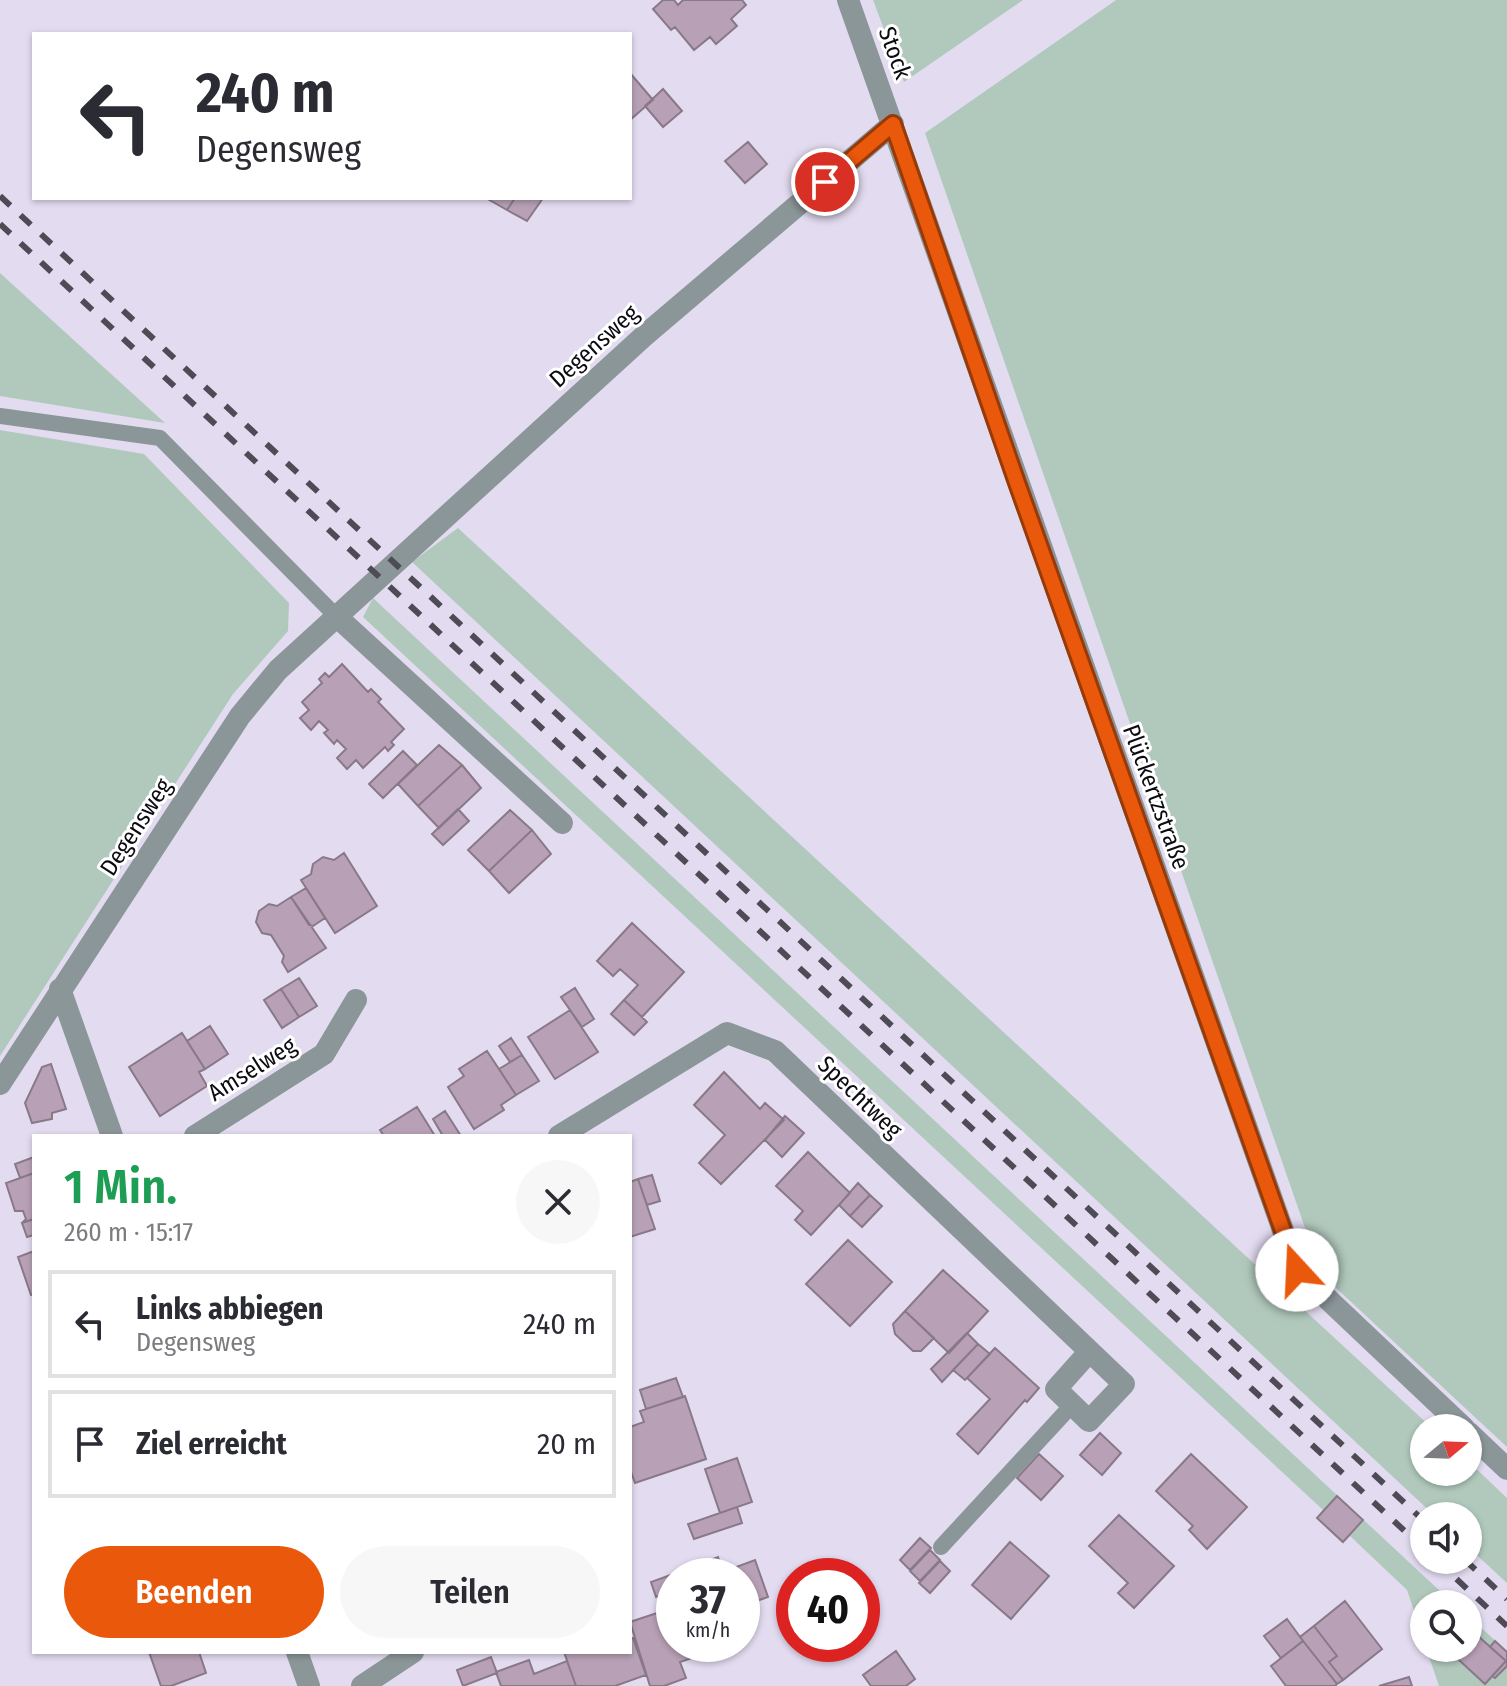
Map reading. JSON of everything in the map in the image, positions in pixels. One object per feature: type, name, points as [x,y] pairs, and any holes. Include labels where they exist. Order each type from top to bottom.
[{"type":"street","name":"Stock","points":[[848,0],[893,124]]},
{"type":"street","name":"Degensweg","points":[[0,1084],[253,699],[335,615],[644,336],[893,124]]},
{"type":"street","name":"Plückertzstraße","points":[[893,124],[1297,1270],[1449,1414]]},
{"type":"street","points":[[335,615],[562,823]]},
{"type":"street","points":[[60,989],[111,1134]]},
{"type":"street","name":"Amselweg","points":[[198,1134],[324,1054],[356,1000]]},
{"type":"street","name":"Spechtweg","points":[[562,1134],[727,1033],[775,1051],[1124,1384],[1089,1421],[1072,1405]]},
{"type":"street","points":[[1072,1405],[1056,1389],[1089,1352]]},
{"type":"street","points":[[1482,1445],[1507,1469]]},
{"type":"street","points":[[298,1654],[309,1686]]},
{"type":"street","points":[[362,1686],[410,1654]]},
{"type":"lane","points":[[0,416],[160,438],[335,615]]},
{"type":"lane","points":[[941,1547],[1072,1405]]},
{"type":"green space","points":[[873,0],[1023,0],[904,82]]},
{"type":"green space","points":[[1116,0],[1507,0],[1507,1447],[1482,1424],[1482,1414],[1472,1414],[1321,1274],[925,133]]},
{"type":"green space","points":[[0,273],[165,423],[0,396]]},
{"type":"green space","points":[[0,430],[144,454],[289,603],[288,631],[233,694],[0,1056]]},
{"type":"green space","points":[[458,528],[1417,1414],[1410,1414],[1410,1486],[1482,1486],[1482,1474],[1507,1498],[1507,1583],[1482,1560],[1482,1502],[1420,1502],[412,562]]},
{"type":"green space","points":[[373,598],[1410,1563],[1410,1574],[1422,1574],[1439,1590],[1410,1590],[1410,1599],[1407,1590],[1350,1536],[1342,1543],[1316,1518],[1323,1510],[363,617]]},
{"type":"green space","points":[[1482,1629],[1507,1651],[1507,1686],[1439,1686],[1431,1662],[1482,1662]]},
{"type":"building","points":[[663,0],[674,0],[678,5],[683,0],[742,0],[746,5],[731,19],[737,26],[716,44],[710,37],[694,50],[675,27],[671,30],[653,9]]},
{"type":"building","points":[[632,75],[653,100],[632,118]]},
{"type":"building","points":[[663,89],[682,111],[663,127],[645,106]]},
{"type":"building","points":[[748,142],[767,164],[745,183],[725,161]]},
{"type":"building","points":[[490,200],[514,200],[507,210]]},
{"type":"building","points":[[514,200],[542,200],[527,221],[507,210]]},
{"type":"building","points":[[342,664],[368,692],[371,689],[381,699],[378,702],[404,729],[391,742],[394,745],[388,751],[385,747],[363,768],[356,760],[347,769],[337,758],[346,749],[337,740],[334,744],[324,733],[328,730],[319,721],[311,730],[300,718],[309,710],[302,702],[322,683],[319,679],[325,673],[329,677]]},
{"type":"building","points":[[439,745],[462,765],[418,806],[398,784]]},
{"type":"building","points":[[403,751],[417,765],[383,798],[369,784]]},
{"type":"building","points":[[462,765],[481,788],[439,828],[418,806]]},
{"type":"building","points":[[458,809],[469,821],[443,845],[432,834]]},
{"type":"building","points":[[510,810],[532,830],[489,871],[468,850]]},
{"type":"building","points":[[532,830],[551,854],[509,893],[489,871]]},
{"type":"building","points":[[344,853],[377,906],[335,933],[301,880],[311,874],[313,864],[323,857],[334,860]]},
{"type":"building","points":[[306,888],[325,918],[313,926],[309,925],[291,897]]},
{"type":"building","points":[[291,897],[326,948],[288,972],[282,962],[284,956],[271,935],[262,933],[256,922],[259,911],[269,904],[277,906]]},
{"type":"building","points":[[632,923],[684,972],[642,1017],[624,1000],[638,985],[620,969],[613,976],[597,961]]},
{"type":"building","points":[[299,978],[317,1006],[299,1017],[281,989]]},
{"type":"building","points":[[575,988],[594,1019],[582,1027],[561,997]]},
{"type":"building","points":[[281,989],[299,1017],[282,1028],[264,1000]]},
{"type":"building","points":[[624,1000],[647,1022],[634,1035],[611,1014]]},
{"type":"building","points":[[570,1010],[598,1052],[555,1079],[528,1037]]},
{"type":"building","points":[[210,1026],[228,1054],[205,1069],[187,1041]]},
{"type":"building","points":[[182,1033],[205,1069],[199,1072],[207,1086],[160,1116],[129,1067]]},
{"type":"building","points":[[511,1038],[522,1055],[510,1062],[499,1046]]},
{"type":"building","points":[[487,1051],[516,1095],[501,1105],[504,1110],[474,1129],[448,1087],[464,1076],[459,1069]]},
{"type":"building","points":[[522,1055],[539,1081],[516,1095],[499,1069]]},
{"type":"building","points":[[51,1064],[66,1109],[52,1113],[52,1119],[32,1123],[25,1103],[42,1067]]},
{"type":"building","points":[[724,1072],[760,1109],[765,1103],[784,1120],[721,1184],[699,1163],[725,1135],[694,1105]]},
{"type":"building","points":[[417,1107],[434,1134],[383,1134],[380,1130]]},
{"type":"building","points":[[445,1111],[460,1134],[442,1134],[433,1119]]},
{"type":"building","points":[[785,1116],[804,1133],[782,1157],[765,1140]]},
{"type":"building","points":[[808,1152],[850,1193],[811,1235],[795,1220],[803,1211],[776,1186]]},
{"type":"building","points":[[32,1158],[32,1174],[20,1178],[15,1164]]},
{"type":"building","points":[[32,1174],[32,1220],[22,1223],[26,1219],[23,1211],[15,1211],[6,1183]]},
{"type":"building","points":[[652,1175],[660,1201],[647,1205],[638,1179]]},
{"type":"building","points":[[638,1179],[655,1229],[632,1236],[632,1181]]},
{"type":"building","points":[[858,1183],[870,1195],[850,1216],[839,1205]]},
{"type":"building","points":[[870,1195],[882,1206],[862,1227],[850,1216]]},
{"type":"building","points":[[32,1220],[32,1236],[27,1237],[22,1223]]},
{"type":"building","points":[[848,1240],[892,1282],[850,1326],[806,1284]]},
{"type":"building","points":[[32,1252],[32,1295],[31,1295],[18,1257]]},
{"type":"building","points":[[943,1270],[988,1311],[949,1353],[905,1311]]},
{"type":"building","points":[[905,1311],[934,1338],[921,1351],[913,1351],[895,1334],[893,1324]]},
{"type":"building","points":[[967,1333],[978,1344],[942,1382],[931,1369]]},
{"type":"building","points":[[978,1344],[990,1354],[965,1380],[953,1370]]},
{"type":"building","points":[[995,1348],[1039,1388],[978,1454],[957,1434],[990,1399],[967,1378]]},
{"type":"building","points":[[676,1378],[683,1397],[646,1409],[640,1390]]},
{"type":"building","points":[[685,1396],[706,1459],[635,1483],[632,1475],[632,1426],[644,1422],[640,1411]]},
{"type":"building","points":[[1100,1433],[1121,1453],[1102,1475],[1080,1455]]},
{"type":"building","points":[[1039,1454],[1063,1476],[1041,1500],[1017,1478]]},
{"type":"building","points":[[1191,1454],[1247,1507],[1207,1549],[1189,1530],[1193,1526],[1156,1491]]},
{"type":"building","points":[[737,1458],[752,1502],[720,1513],[705,1469]]},
{"type":"building","points":[[1337,1496],[1363,1520],[1343,1542],[1317,1518]]},
{"type":"building","points":[[737,1507],[742,1523],[694,1539],[688,1524]]},
{"type":"building","points":[[1119,1515],[1174,1566],[1134,1608],[1118,1593],[1128,1583],[1089,1546]]},
{"type":"building","points":[[920,1538],[931,1548],[910,1570],[900,1560]]},
{"type":"building","points":[[1010,1542],[1049,1576],[1011,1619],[972,1585]]},
{"type":"building","points":[[930,1550],[940,1560],[920,1581],[910,1571]]},
{"type":"building","points":[[940,1561],[950,1571],[930,1593],[919,1583]]},
{"type":"building","points":[[760,1574],[768,1597],[760,1600]]},
{"type":"building","points":[[656,1580],[656,1597],[651,1582]]},
{"type":"building","points":[[1345,1601],[1382,1649],[1343,1680],[1329,1662],[1337,1656],[1314,1626]]},
{"type":"building","points":[[656,1613],[656,1662],[680,1662],[686,1678],[664,1686],[650,1686],[632,1621]]},
{"type":"building","points":[[1287,1619],[1303,1641],[1281,1658],[1264,1636]]},
{"type":"building","points":[[1314,1626],[1337,1656],[1329,1662],[1343,1680],[1337,1684],[1300,1637]]},
{"type":"building","points":[[632,1638],[646,1675],[615,1686],[576,1686],[565,1654],[632,1654]]},
{"type":"building","points":[[1482,1640],[1506,1661],[1485,1684],[1461,1662],[1482,1662]]},
{"type":"building","points":[[1303,1641],[1337,1684],[1335,1686],[1286,1686],[1271,1666]]},
{"type":"building","points":[[1495,1641],[1507,1652],[1507,1666],[1495,1678],[1492,1676],[1506,1661],[1490,1647]]},
{"type":"building","points":[[896,1651],[915,1679],[906,1686],[871,1686],[863,1675]]},
{"type":"building","points":[[150,1654],[200,1654],[206,1673],[171,1686],[161,1686]]},
{"type":"building","points":[[491,1657],[497,1673],[463,1686],[457,1670]]},
{"type":"building","points":[[529,1660],[534,1674],[567,1661],[576,1686],[501,1686],[496,1672]]},
{"type":"building","points":[[1409,1677],[1412,1686],[1379,1686]]},
{"type":"railway","points":[[0,196],[1410,1508]]},
{"type":"railway","points":[[0,224],[1410,1536]]},
{"type":"railway","points":[[1451,1574],[1507,1626]]},
{"type":"railway","points":[[1480,1574],[1507,1599]]},
{"type":"route","points":[[825,182],[893,124],[1297,1270]]}]
